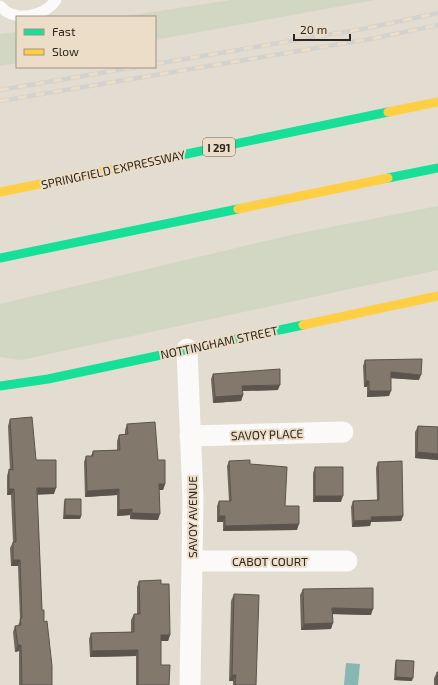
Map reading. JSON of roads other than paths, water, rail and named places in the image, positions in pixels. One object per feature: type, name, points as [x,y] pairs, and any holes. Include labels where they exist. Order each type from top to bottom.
[{"type":"main road","name":"SPRINGFIELD EXPRESSWAY","points":[[0,192],[438,102]]},
{"type":"main road","points":[[0,258],[438,168]]},
{"type":"main road","points":[[21,263],[83,242]]},
{"type":"main road","name":"NOTTINGHAM STREET","points":[[0,386],[48,379],[438,296]]},
{"type":"street","name":"SAVOY AVENUE","points":[[187,349],[193,499],[190,685]]},
{"type":"street","name":"SAVOY PLACE","points":[[190,436],[343,432]]},
{"type":"street","name":"CABOT COURT","points":[[192,561],[348,561]]},
{"type":"lane","points":[[0,6],[7,12],[21,16],[39,14],[56,0]]},
{"type":"water","points":[[346,663],[360,664],[358,685],[344,685]]},
{"type":"railway","points":[[156,64],[368,28],[438,13]]},
{"type":"railway","points":[[0,101],[376,38],[438,25]]},
{"type":"railway","points":[[0,90],[130,68]]}]
